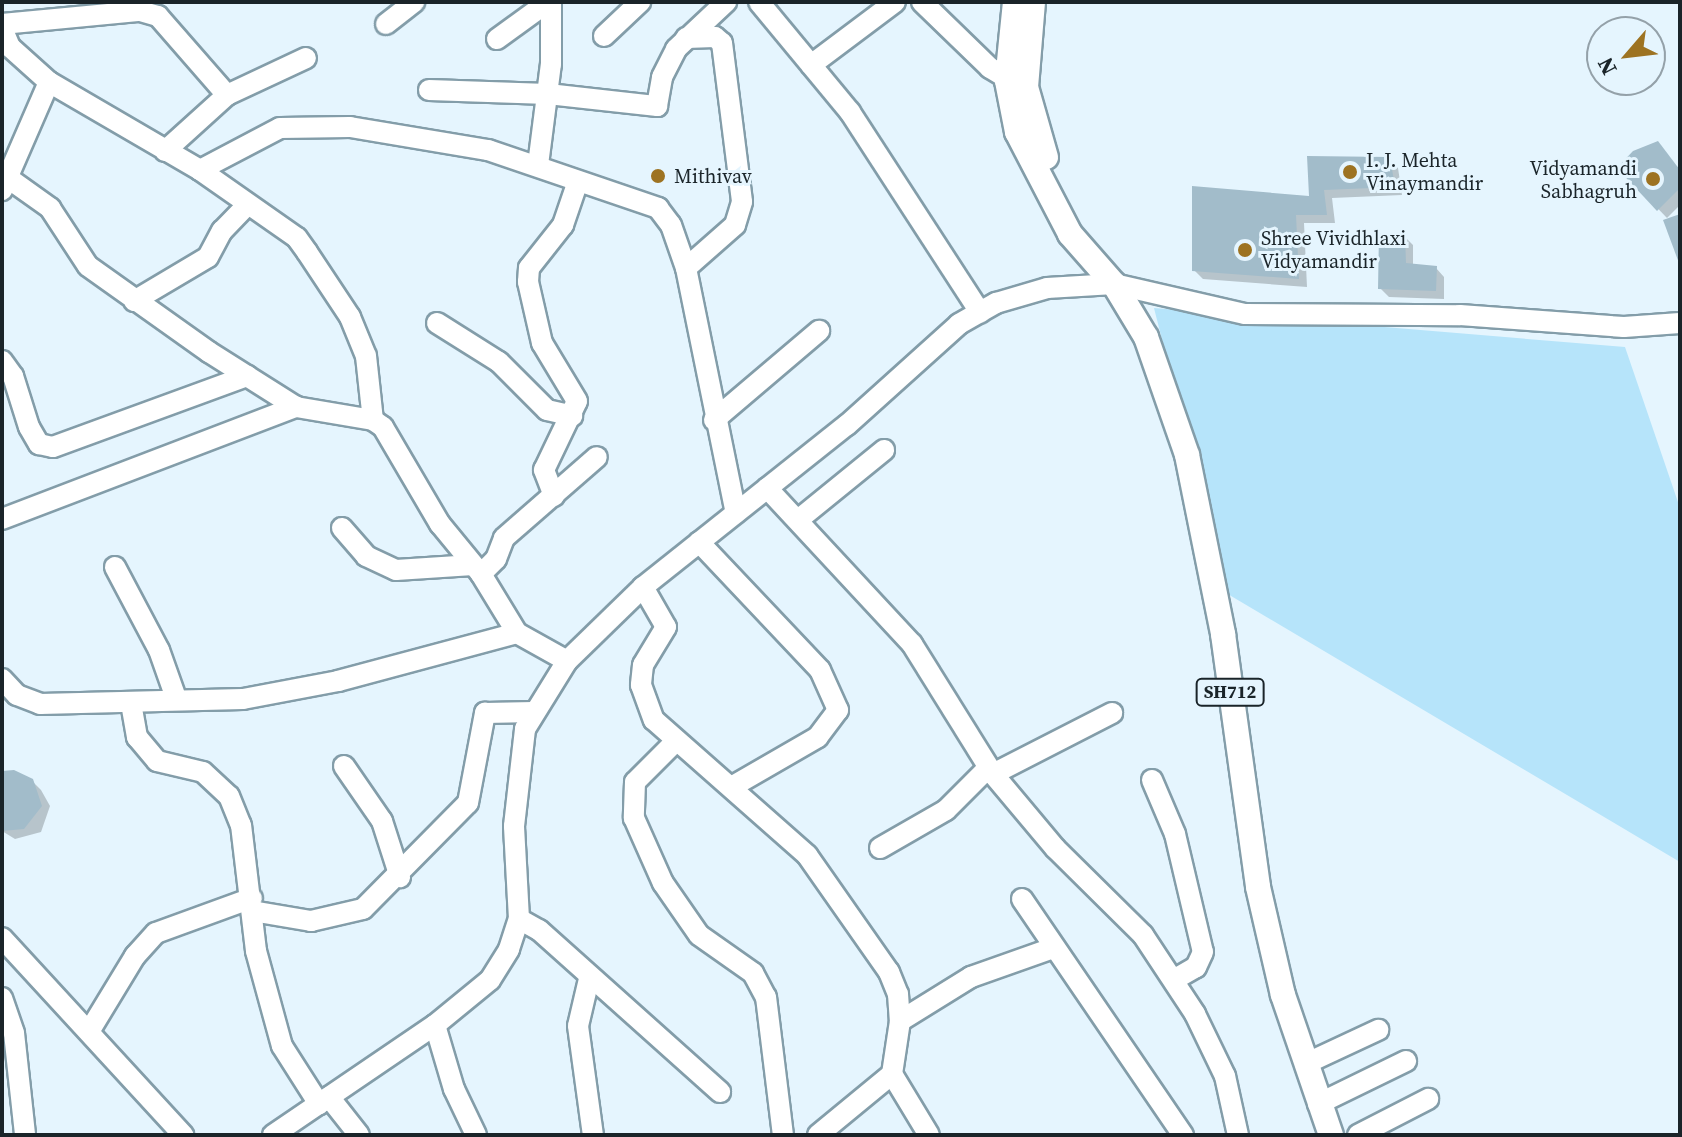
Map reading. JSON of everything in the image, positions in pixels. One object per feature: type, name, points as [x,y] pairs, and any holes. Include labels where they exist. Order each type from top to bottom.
[{"type":"main road","name":"SH712","points":[[1015,2],[1017,132],[1040,182],[1094,264],[1114,284],[1160,366],[1187,455],[1223,634],[1258,887],[1305,1064],[1331,1135]]},
{"type":"main road","name":"SH712","points":[[1016,84],[1033,2]]},
{"type":"street","points":[[386,24],[414,2]]},
{"type":"street","points":[[497,39],[549,2]]},
{"type":"street","points":[[538,165],[548,94],[549,2]]},
{"type":"street","points":[[604,36],[640,2]]},
{"type":"street","points":[[429,90],[548,94],[657,106],[668,62],[686,38],[726,2]]},
{"type":"street","points":[[759,2],[850,112],[980,312]]},
{"type":"street","points":[[811,65],[895,2]]},
{"type":"street","points":[[922,2],[1016,84]]},
{"type":"street","points":[[227,95],[158,16],[140,11],[2,26],[10,47],[49,82],[200,170],[297,238],[350,317],[366,356],[373,420]]},
{"type":"street","points":[[686,38],[715,37],[722,43],[742,202],[735,225],[686,268]]},
{"type":"street","points":[[165,151],[227,95],[306,58]]},
{"type":"street","points":[[49,82],[5,184],[50,208],[74,251],[134,301],[247,376],[296,407],[373,420],[383,427],[432,512],[477,570],[517,633],[567,661]]},
{"type":"street","points":[[200,170],[247,141],[309,124],[430,138],[538,165],[658,208],[671,225],[686,268],[714,420],[736,513]]},
{"type":"street","points":[[554,496],[544,470],[572,416],[575,392],[542,343],[528,282],[529,268],[563,225],[578,181]]},
{"type":"street","points":[[134,301],[201,262],[247,205]]},
{"type":"street","points":[[273,1135],[435,1025],[490,980],[519,919],[516,784],[525,729],[567,661],[643,587],[980,312],[1047,288],[1114,284],[1245,314],[1460,315],[1624,327],[1680,323]]},
{"type":"street","points":[[437,323],[499,362],[547,410],[572,416]]},
{"type":"street","points":[[714,420],[819,331]]},
{"type":"street","points":[[2,361],[13,376],[29,427],[39,444],[53,447],[247,376]]},
{"type":"street","points":[[2,519],[296,407]]},
{"type":"street","points":[[798,520],[884,450]]},
{"type":"street","points":[[342,528],[366,556],[396,570],[477,570],[496,559],[504,538],[597,457]]},
{"type":"street","points":[[767,488],[912,644],[990,771],[1055,848],[1143,935],[1175,979],[1225,1076],[1238,1135]]},
{"type":"street","points":[[699,542],[820,670],[838,710],[818,737],[733,786]]},
{"type":"street","points":[[115,567],[170,673],[176,698]]},
{"type":"street","points":[[643,587],[666,627],[643,665],[641,685],[654,720],[733,786],[807,855],[889,972],[900,1021],[892,1074],[929,1135]]},
{"type":"street","points":[[2,679],[17,695],[40,704],[131,703],[176,698],[243,699],[311,686],[517,633]]},
{"type":"street","points":[[131,703],[137,737],[157,761],[203,772],[229,796],[241,825],[256,951],[282,1046],[324,1101],[359,1135]]},
{"type":"street","points":[[90,1030],[135,956],[156,933],[252,904],[311,921],[339,918],[363,909],[400,877],[468,803],[480,718],[494,710],[534,712]]},
{"type":"street","points":[[880,848],[946,810],[990,771],[1112,713]]},
{"type":"street","points":[[676,741],[635,782],[634,818],[663,883],[699,935],[753,973],[766,997],[783,1135]]},
{"type":"street","points":[[344,766],[382,821],[400,877]]},
{"type":"street","points":[[1152,780],[1175,834],[1203,952],[1201,962],[1175,979]]},
{"type":"street","points":[[1022,899],[1183,1135]]},
{"type":"street","points":[[519,919],[539,930],[589,979],[720,1092]]},
{"type":"street","points":[[2,938],[90,1030],[183,1135]]},
{"type":"street","points":[[900,1021],[971,977],[1053,948]]},
{"type":"street","points":[[589,979],[578,1026],[593,1135]]},
{"type":"street","points":[[2,998],[14,1033],[25,1135]]},
{"type":"street","points":[[435,1025],[454,1089],[476,1135]]},
{"type":"street","points":[[1305,1064],[1378,1030]]},
{"type":"street","points":[[1318,1104],[1406,1061]]},
{"type":"street","points":[[818,1135],[892,1074]]},
{"type":"street","points":[[1358,1135],[1428,1099]]},
{"type":"shaded area","points":[[1154,308],[1625,347],[1680,508],[1680,862],[1226,593]]},
{"type":"building","name":"Vidyamandi Sabhagruh","points":[[1658,141],[1680,170],[1680,188],[1657,211],[1617,168],[1633,151]]},
{"type":"building","name":"Shree Vividhlaxi Vidyamandir","points":[[1307,156],[1390,157],[1395,187],[1324,190],[1327,215],[1296,215],[1299,279],[1192,271],[1192,186],[1309,196]]},
{"type":"building","points":[[1680,214],[1680,263],[1679,263],[1663,220]]},
{"type":"building","points":[[1379,233],[1405,234],[1406,263],[1437,266],[1436,291],[1378,289]]},
{"type":"building","points":[[14,770],[33,779],[42,806],[24,829],[2,831],[2,771]]},
{"type":"place","name":"I. J. Mehta Vinaymandir","points":[[1350,172]]},
{"type":"place","name":"Mithivav","points":[[658,176]]},
{"type":"place","name":"Vidyamandi Sabhagruh","points":[[1653,179]]},
{"type":"place","name":"Shree Vividhlaxi Vidyamandir","points":[[1245,250]]}]
